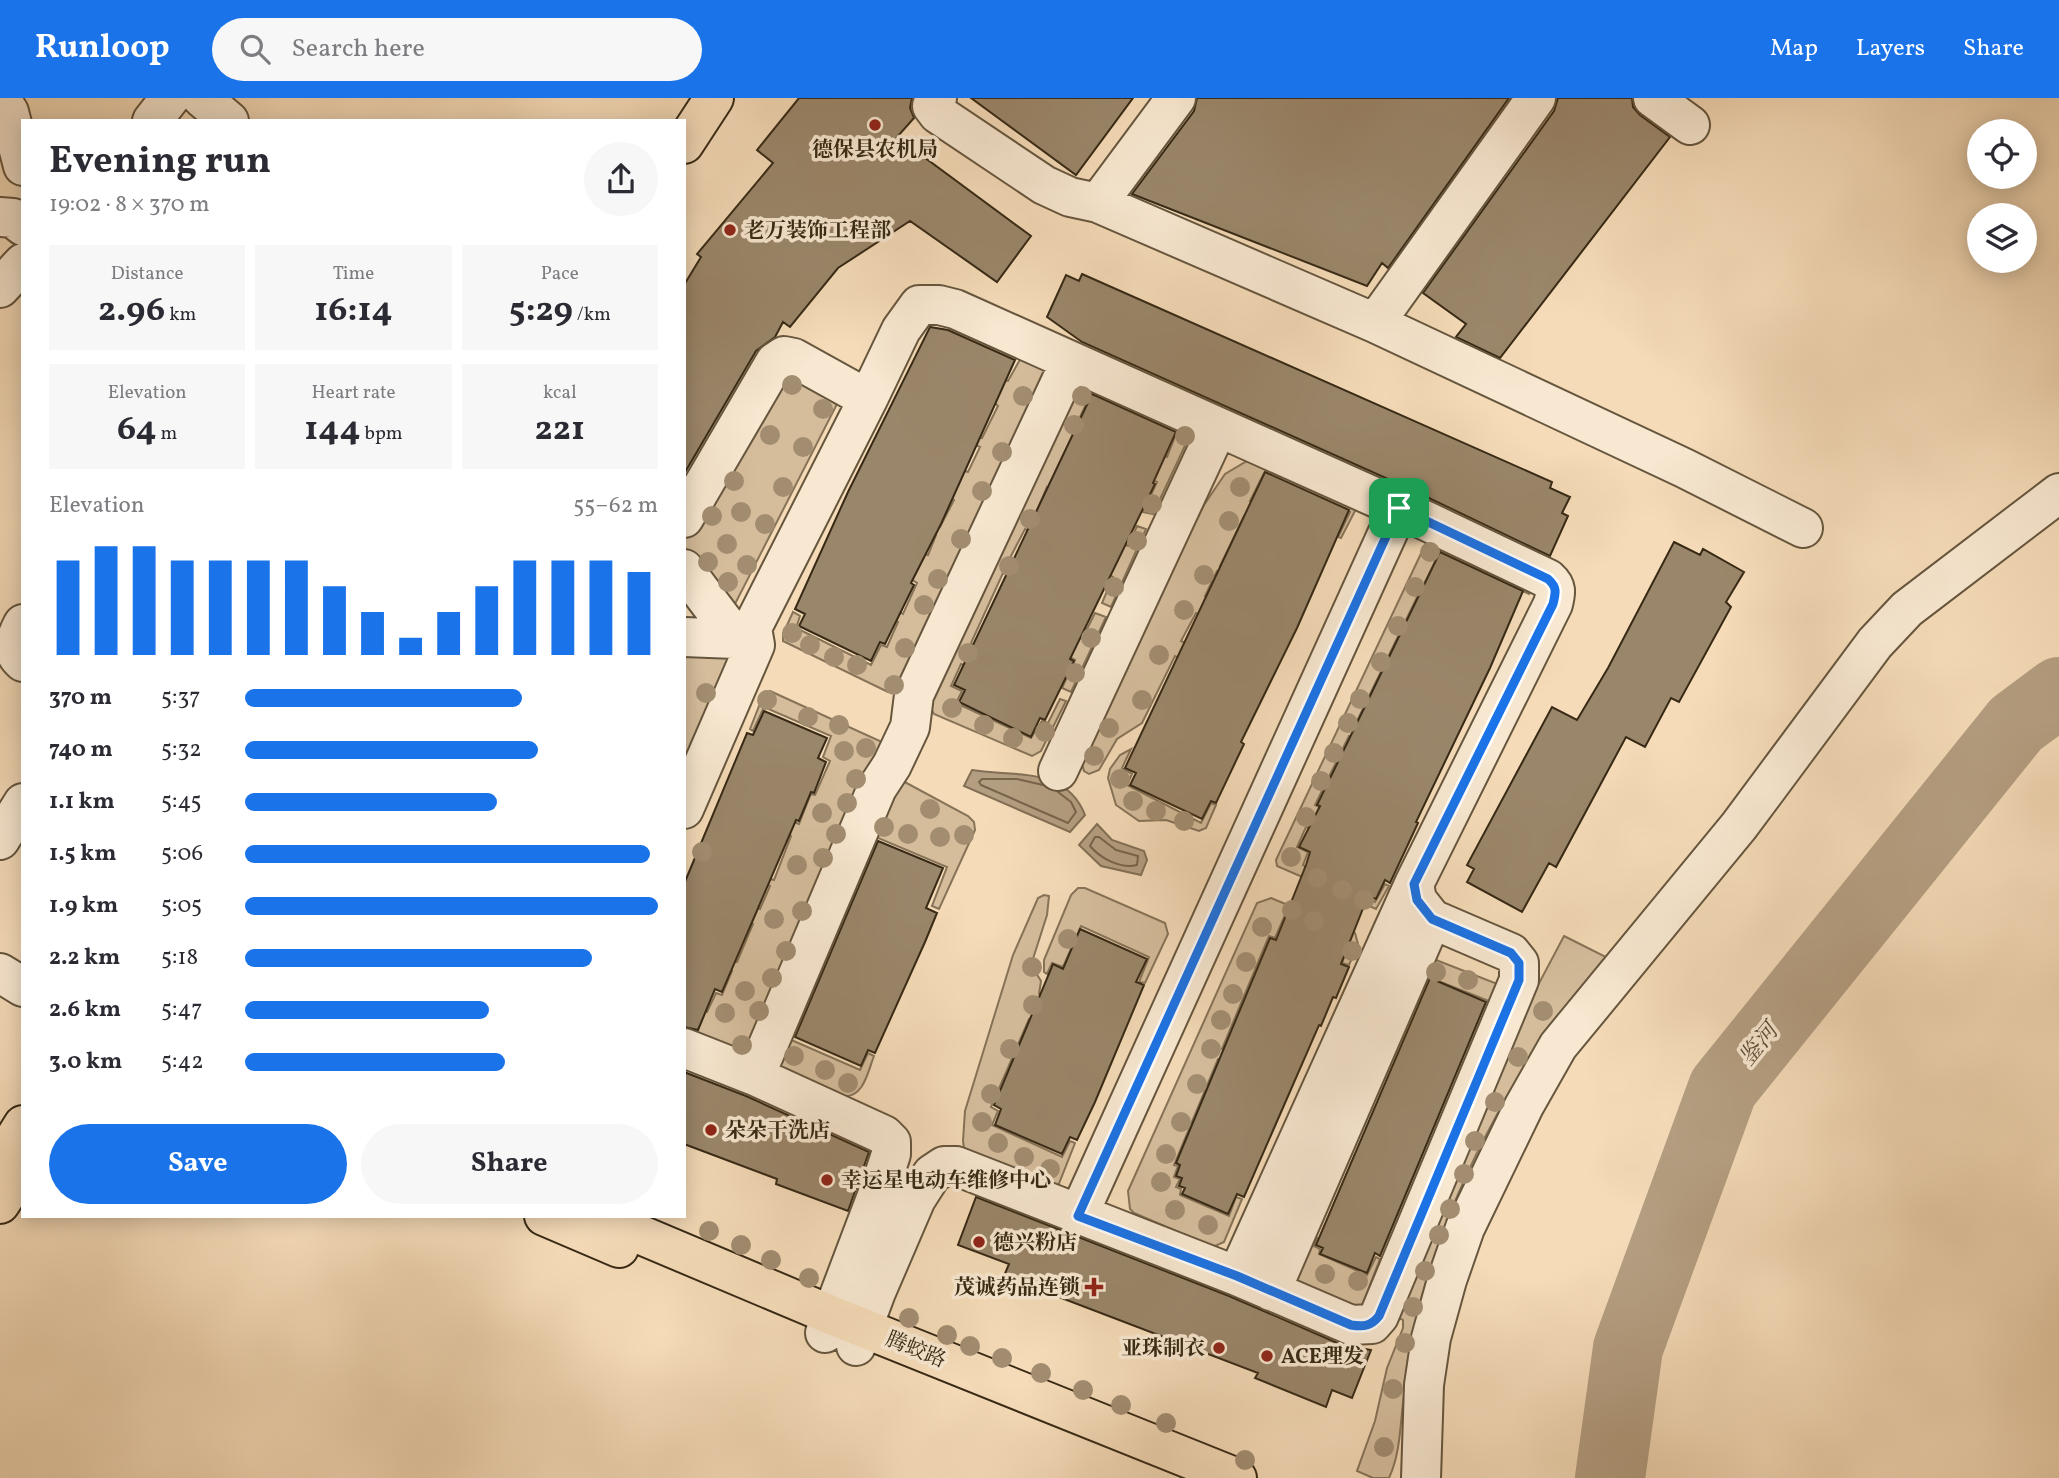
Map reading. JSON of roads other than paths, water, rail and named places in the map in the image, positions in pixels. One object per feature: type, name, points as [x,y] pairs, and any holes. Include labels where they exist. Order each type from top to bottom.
[{"type":"main road","points":[[670,119],[684,98]]},
{"type":"main road","points":[[686,141],[714,98]]},
{"type":"main road","points":[[0,1162],[21,1128]]},
{"type":"main road","points":[[0,1204],[21,1171]]},
{"type":"main road","name":"腾蛟路","points":[[549,1218],[1237,1478]]},
{"type":"main road","name":"腾蛟路","points":[[600,1218],[844,1331],[1174,1478]]},
{"type":"street","points":[[0,98],[9,112],[21,158]]},
{"type":"street","points":[[154,119],[170,98]]},
{"type":"street","points":[[202,98],[227,119]]},
{"type":"street","points":[[1098,203],[1176,98]]},
{"type":"street","points":[[1375,323],[1536,98]]},
{"type":"street","points":[[1653,98],[1690,125]]},
{"type":"street","points":[[937,106],[1044,185],[1070,197],[1098,203],[1375,323],[1684,468],[1803,528]]},
{"type":"street","points":[[0,217],[13,218],[21,224]]},
{"type":"street","points":[[0,288],[21,265]]},
{"type":"street","points":[[688,789],[754,637],[901,330],[919,305],[939,305],[955,309],[1399,508],[1548,579],[1556,592],[1547,615],[1414,884],[1237,1276]]},
{"type":"street","points":[[686,515],[775,362],[784,356],[794,358],[868,400]]},
{"type":"street","points":[[755,1076],[877,788],[892,765],[910,727],[914,695],[1070,362]]},
{"type":"street","points":[[1058,771],[1218,427]]},
{"type":"street","points":[[1421,1478],[1426,1373],[1431,1338],[1447,1280],[1471,1215],[1524,1107],[1558,1046],[1739,826],[1875,643],[1907,609],[2059,493]]},
{"type":"street","points":[[1078,1216],[1399,508]]},
{"type":"street","points":[[686,572],[727,626],[754,637]]},
{"type":"street","points":[[21,629],[13,648],[21,660]]},
{"type":"street","points":[[686,637],[754,637]]},
{"type":"street","points":[[0,840],[21,806]]},
{"type":"street","points":[[844,1331],[876,1292],[916,1199],[932,1174],[944,1166],[956,1166],[1237,1276],[1351,1325],[1372,1324],[1379,1316],[1519,980],[1519,963],[1511,953],[1432,919],[1417,900],[1414,884]]},
{"type":"street","points":[[1271,1291],[1432,919]]},
{"type":"street","points":[[0,973],[21,986]]},
{"type":"street","points":[[686,1049],[755,1076],[884,1135],[891,1142],[891,1154],[844,1331]]},
{"type":"water","points":[[972,770],[1021,774],[1052,781],[1065,788],[1076,799],[1085,815],[1070,832],[964,786]]},
{"type":"water","points":[[1097,824],[1112,840],[1144,851],[1147,860],[1141,875],[1101,866],[1079,845]]},
{"type":"waterway","name":"鉴河","points":[[1610,1478],[1628,1348],[1723,1088],[2016,724],[2059,692]]},
{"type":"place","name":"德保县农机局","points":[[875,125]]},
{"type":"place","name":"老万装饰工程部","points":[[730,230]]},
{"type":"place","name":"朵朵干洗店","points":[[711,1130]]},
{"type":"place","name":"幸运星电动车维修中心","points":[[827,1180]]},
{"type":"place","name":"德兴粉店","points":[[979,1242]]},
{"type":"place","name":"茂诚药品连锁","points":[[1094,1287]]},
{"type":"place","name":"亚珠制衣","points":[[1219,1348]]},
{"type":"place","name":"ACE理发","points":[[1267,1356]]}]
